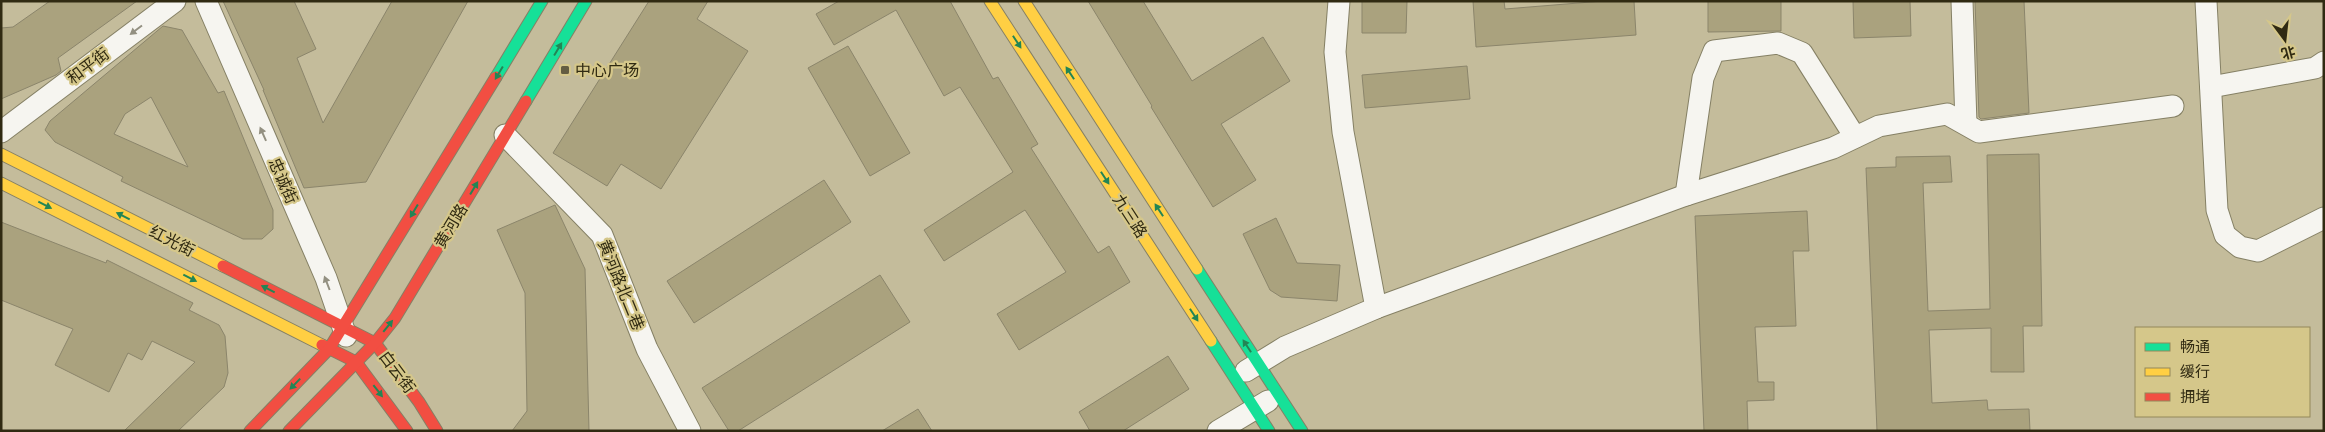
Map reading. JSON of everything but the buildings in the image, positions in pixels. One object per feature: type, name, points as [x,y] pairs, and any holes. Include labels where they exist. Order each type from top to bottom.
[{"type":"main road","points":[[250,431],[329,349],[542,1]]},
{"type":"main road","name":"黄河路","points":[[289,431],[375,343],[395,318],[586,1]]},
{"type":"main road","name":"九三路","points":[[990,1],[1269,431]]},
{"type":"main road","name":"九三路","points":[[1024,1],[1302,431]]},
{"type":"main road","name":"红光街","points":[[1,154],[343,327]]},
{"type":"main road","name":"红光街","points":[[1,182],[329,349]]},
{"type":"main road","name":"白云街","points":[[343,327],[375,343],[419,402],[437,431]]},
{"type":"main road","name":"白云街","points":[[329,349],[356,362],[407,431]]},
{"type":"street","name":"和平街","points":[[1,132],[175,1]]},
{"type":"street","name":"忠诚街","points":[[206,1],[326,278],[356,362]]},
{"type":"street","points":[[1339,1],[1335,52],[1343,132],[1376,308]]},
{"type":"street","points":[[1962,1],[1966,124]]},
{"type":"street","points":[[2206,1],[2217,210],[2225,235],[2240,247],[2258,251],[2324,218]]},
{"type":"street","points":[[1686,195],[1703,78],[1714,51],[1778,43],[1802,53],[1855,137]]},
{"type":"street","points":[[2211,88],[2315,68],[2324,62]]},
{"type":"street","points":[[1235,378],[1286,347],[1376,308],[1686,195],[1833,148],[1879,126],[1947,114],[1979,132],[2174,106]]},
{"type":"street","name":"黄河路北二巷","points":[[505,136],[602,235],[646,349],[690,431]]},
{"type":"street","points":[[1218,431],[1279,395]]},
{"type":"traffic: fast","points":[[496,77],[542,1]]},
{"type":"traffic: fast","points":[[526,101],[586,1]]},
{"type":"traffic: fast","points":[[1197,269],[1302,431]]},
{"type":"traffic: fast","points":[[1211,341],[1269,431]]},
{"type":"traffic: slow","points":[[990,1],[1211,341]]},
{"type":"traffic: slow","points":[[1024,1],[1197,269]]},
{"type":"traffic: slow","points":[[1,154],[223,266]]},
{"type":"traffic: slow","points":[[1,183],[322,345]]},
{"type":"traffic: jam","points":[[250,431],[329,349],[496,77]]},
{"type":"traffic: jam","points":[[289,431],[375,343],[395,318],[526,101]]},
{"type":"traffic: jam","points":[[223,266],[375,343],[419,402],[437,431]]},
{"type":"traffic: jam","points":[[322,345],[356,362],[407,431]]},
{"type":"place","name":"中心广场","points":[[565,70]]}]
